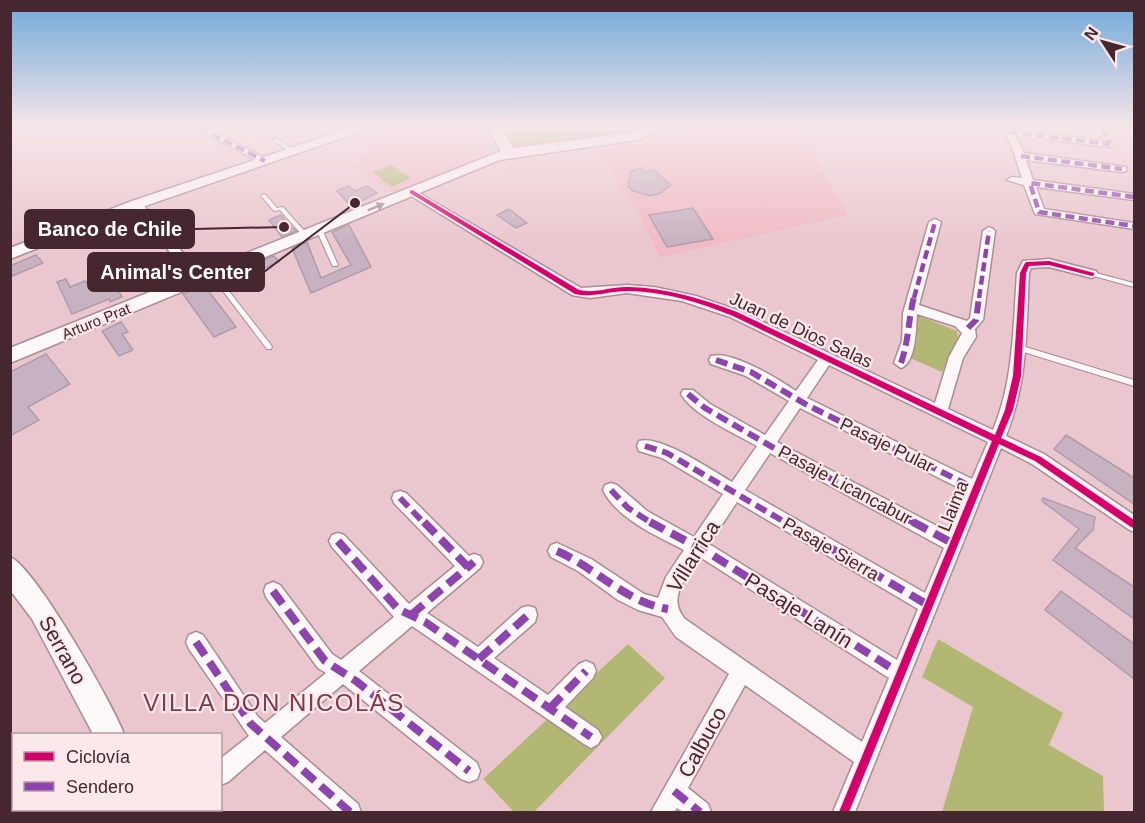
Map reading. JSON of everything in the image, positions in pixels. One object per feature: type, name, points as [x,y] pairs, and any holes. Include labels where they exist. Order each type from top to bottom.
[{"type":"main road","points":[[10,254],[137,204],[249,166]]},
{"type":"main road","name":"Arturo Prat","points":[[10,356],[476,166]]},
{"type":"main road","name":"Serrano","points":[[10,569],[41,610],[108,733]]},
{"type":"street","points":[[1024,166],[1039,212],[1134,226]]},
{"type":"street","points":[[1102,166],[1122,169]]},
{"type":"street","points":[[1012,180],[1134,197]]},
{"type":"street","name":"Juan de Dios Salas","points":[[412,192],[577,292],[586,295],[627,289],[699,302],[735,314],[1038,459],[1134,524]]},
{"type":"street","points":[[137,204],[205,276]]},
{"type":"street","points":[[901,363],[909,341],[912,308],[935,222]]},
{"type":"street","points":[[968,328],[976,320],[989,231]]},
{"type":"street","name":"Llaima","points":[[844,813],[1012,398],[1017,376],[1023,273],[1027,264],[1049,263],[1092,274]]},
{"type":"street","points":[[912,308],[960,323],[968,328]]},
{"type":"street","points":[[939,413],[954,363],[969,337],[968,328]]},
{"type":"street","name":"Villarrica","points":[[826,358],[669,589],[668,609],[683,630],[867,758]]},
{"type":"street","name":"Pasaje Pular","points":[[716,360],[733,365],[976,489]]},
{"type":"street","name":"Pasaje Licancabur","points":[[688,394],[705,408],[954,544]]},
{"type":"street","name":"Pasaje Sierra","points":[[645,446],[667,453],[928,605]]},
{"type":"street","name":"Pasaje Lanín","points":[[611,490],[625,504],[901,674]]},
{"type":"street","points":[[222,772],[471,565],[400,498]]},
{"type":"street","points":[[338,541],[398,609],[479,659],[591,737]]},
{"type":"street","points":[[557,551],[572,557],[643,604],[668,609]]},
{"type":"street","points":[[273,591],[326,662],[469,771]]},
{"type":"street","points":[[479,659],[528,615]]},
{"type":"street","points":[[196,642],[250,724],[350,813]]},
{"type":"street","points":[[550,708],[586,671]]},
{"type":"street","name":"Calbuco","points":[[662,813],[742,671]]},
{"type":"street","points":[[674,791],[700,813]]},
{"type":"lane","points":[[264,196],[276,210],[281,208],[312,232],[335,265]]},
{"type":"lane","points":[[1092,274],[1134,285]]},
{"type":"lane","points":[[205,276],[269,347]]},
{"type":"lane","points":[[1019,348],[1134,383]]},
{"type":"shaded area","points":[[354,166],[459,166],[396,194]]},
{"type":"shaded area","points":[[608,166],[821,166],[848,215],[660,257],[639,215]]},
{"type":"green space","points":[[393,166],[411,178],[392,187],[373,172]]},
{"type":"green space","points":[[917,315],[957,331],[958,338],[942,372],[910,358],[917,336],[915,324]]},
{"type":"green space","points":[[938,639],[1063,713],[1049,745],[1103,776],[1104,812],[942,812],[973,707],[922,677]]},
{"type":"green space","points":[[628,644],[665,678],[534,812],[514,812],[483,779]]},
{"type":"building","points":[[641,168],[647,172],[653,170],[671,185],[661,193],[650,196],[633,191],[628,186],[631,171]]},
{"type":"building","points":[[348,186],[355,191],[367,186],[377,193],[351,206],[337,191]]},
{"type":"building","points":[[693,208],[713,239],[667,247],[649,215]]},
{"type":"building","points":[[509,209],[527,223],[516,228],[497,215]]},
{"type":"building","points":[[281,215],[296,231],[282,237],[269,220]]},
{"type":"building","points":[[349,225],[371,267],[311,293],[292,248],[307,242],[321,278],[351,265],[332,232]]},
{"type":"building","points":[[36,255],[43,263],[10,277],[10,266]]},
{"type":"building","points":[[274,256],[279,262],[229,283],[224,276]]},
{"type":"building","points":[[110,277],[122,297],[110,302],[109,299],[72,314],[57,282],[66,279],[70,287],[85,281],[88,285]]},
{"type":"building","points":[[204,285],[236,327],[214,337],[183,294]]},
{"type":"building","points":[[121,322],[128,332],[122,334],[133,350],[119,356],[102,331]]},
{"type":"building","points":[[46,354],[70,384],[28,407],[39,420],[10,436],[10,372]]},
{"type":"building","points":[[1066,435],[1134,478],[1134,504],[1054,449]]},
{"type":"building","points":[[1043,498],[1095,517],[1093,530],[1075,548],[1134,587],[1134,619],[1053,560],[1079,529],[1042,501]]},
{"type":"building","points":[[1061,591],[1134,644],[1134,679],[1045,610]]},
{"type":"marked path","points":[[1102,166],[1122,169]]},
{"type":"marked path","points":[[1134,197],[1030,183],[1039,212],[1134,226]]},
{"type":"marked path","points":[[901,363],[909,341],[910,313],[935,222]]},
{"type":"marked path","points":[[968,328],[976,320],[989,231]]},
{"type":"marked path","points":[[716,360],[739,366],[807,405],[976,489]]},
{"type":"marked path","points":[[688,394],[705,408],[779,451],[954,544]]},
{"type":"marked path","points":[[645,446],[667,453],[928,605]]},
{"type":"marked path","points":[[611,490],[618,499],[641,517],[709,553],[901,674]]},
{"type":"marked path","points":[[400,498],[468,567]]},
{"type":"marked path","points":[[338,541],[398,609],[425,622],[591,737]]},
{"type":"marked path","points":[[557,551],[585,565],[638,601],[668,609]]},
{"type":"marked path","points":[[411,615],[474,562]]},
{"type":"marked path","points":[[273,591],[325,661],[356,681],[469,771]]},
{"type":"marked path","points":[[479,659],[528,615]]},
{"type":"marked path","points":[[196,642],[251,724],[350,812]]},
{"type":"marked path","points":[[550,708],[586,671]]},
{"type":"marked path","points":[[674,791],[700,812]]},
{"type":"cycle path","points":[[412,192],[577,292],[590,294],[627,289],[654,291],[696,300],[735,314],[1038,459],[1134,524]]},
{"type":"cycle path","points":[[844,812],[1009,410],[1017,376],[1023,273],[1027,264],[1049,263],[1092,274]]},
{"type":"place","name":"Animal's Center","points":[[355,203]]},
{"type":"place","name":"Banco de Chile","points":[[284,227]]},
{"type":"district","name":"VILLA DON NICOLÁS","points":[[274,702]]}]
